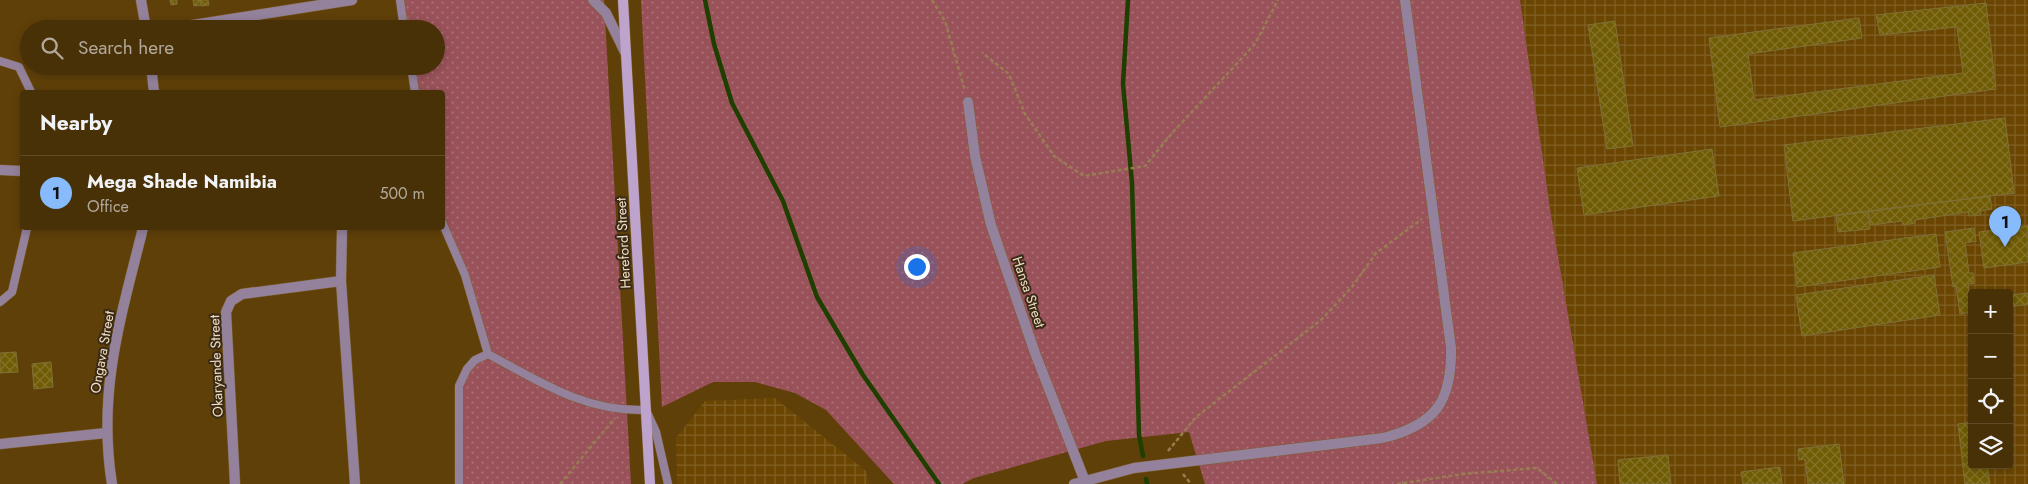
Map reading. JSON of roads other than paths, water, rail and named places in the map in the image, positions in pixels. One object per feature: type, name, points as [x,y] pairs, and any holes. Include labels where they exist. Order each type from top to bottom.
[{"type":"main road","name":"Hereford Street","points":[[623,0],[650,484]]},
{"type":"street","points":[[141,0],[144,20]]},
{"type":"street","points":[[224,20],[352,0]]},
{"type":"street","points":[[594,0],[606,13],[627,56]]},
{"type":"street","points":[[1074,484],[1156,466],[1383,438],[1409,432],[1427,418],[1444,397],[1451,371],[1451,348],[1405,0]]},
{"type":"street","points":[[152,75],[154,90]]},
{"type":"street","name":"Hansa Street","points":[[968,102],[975,156],[991,225],[1035,353],[1085,482]]},
{"type":"street","points":[[0,170],[20,171]]},
{"type":"street","name":"Ongava Street","points":[[112,484],[106,433],[108,389],[114,346],[143,230]]},
{"type":"street","points":[[342,230],[341,281],[355,484]]},
{"type":"street","name":"Okaryande Street","points":[[235,484],[226,312],[231,301],[242,294],[341,281]]},
{"type":"street","points":[[0,444],[106,433]]},
{"type":"lane","points":[[400,0],[403,20]]},
{"type":"lane","points":[[0,61],[20,67]]},
{"type":"lane","points":[[24,75],[31,90]]},
{"type":"lane","points":[[412,75],[415,90]]},
{"type":"lane","points":[[445,229],[465,276],[488,354],[561,393],[600,407],[621,411],[646,410],[656,432],[668,484]]},
{"type":"lane","points":[[0,302],[12,292],[27,230]]},
{"type":"lane","points":[[459,484],[459,386],[468,368],[475,360],[488,354]]},
{"type":"waterway","points":[[705,0],[714,44],[732,103],[783,201],[817,297],[863,375],[939,484]]},
{"type":"waterway","points":[[1128,0],[1123,84],[1132,183],[1139,435],[1143,456]]},
{"type":"waterway","points":[[1146,479],[1147,484]]},
{"type":"place","name":"Mega Shade Namibia","points":[[2005,247]]}]
